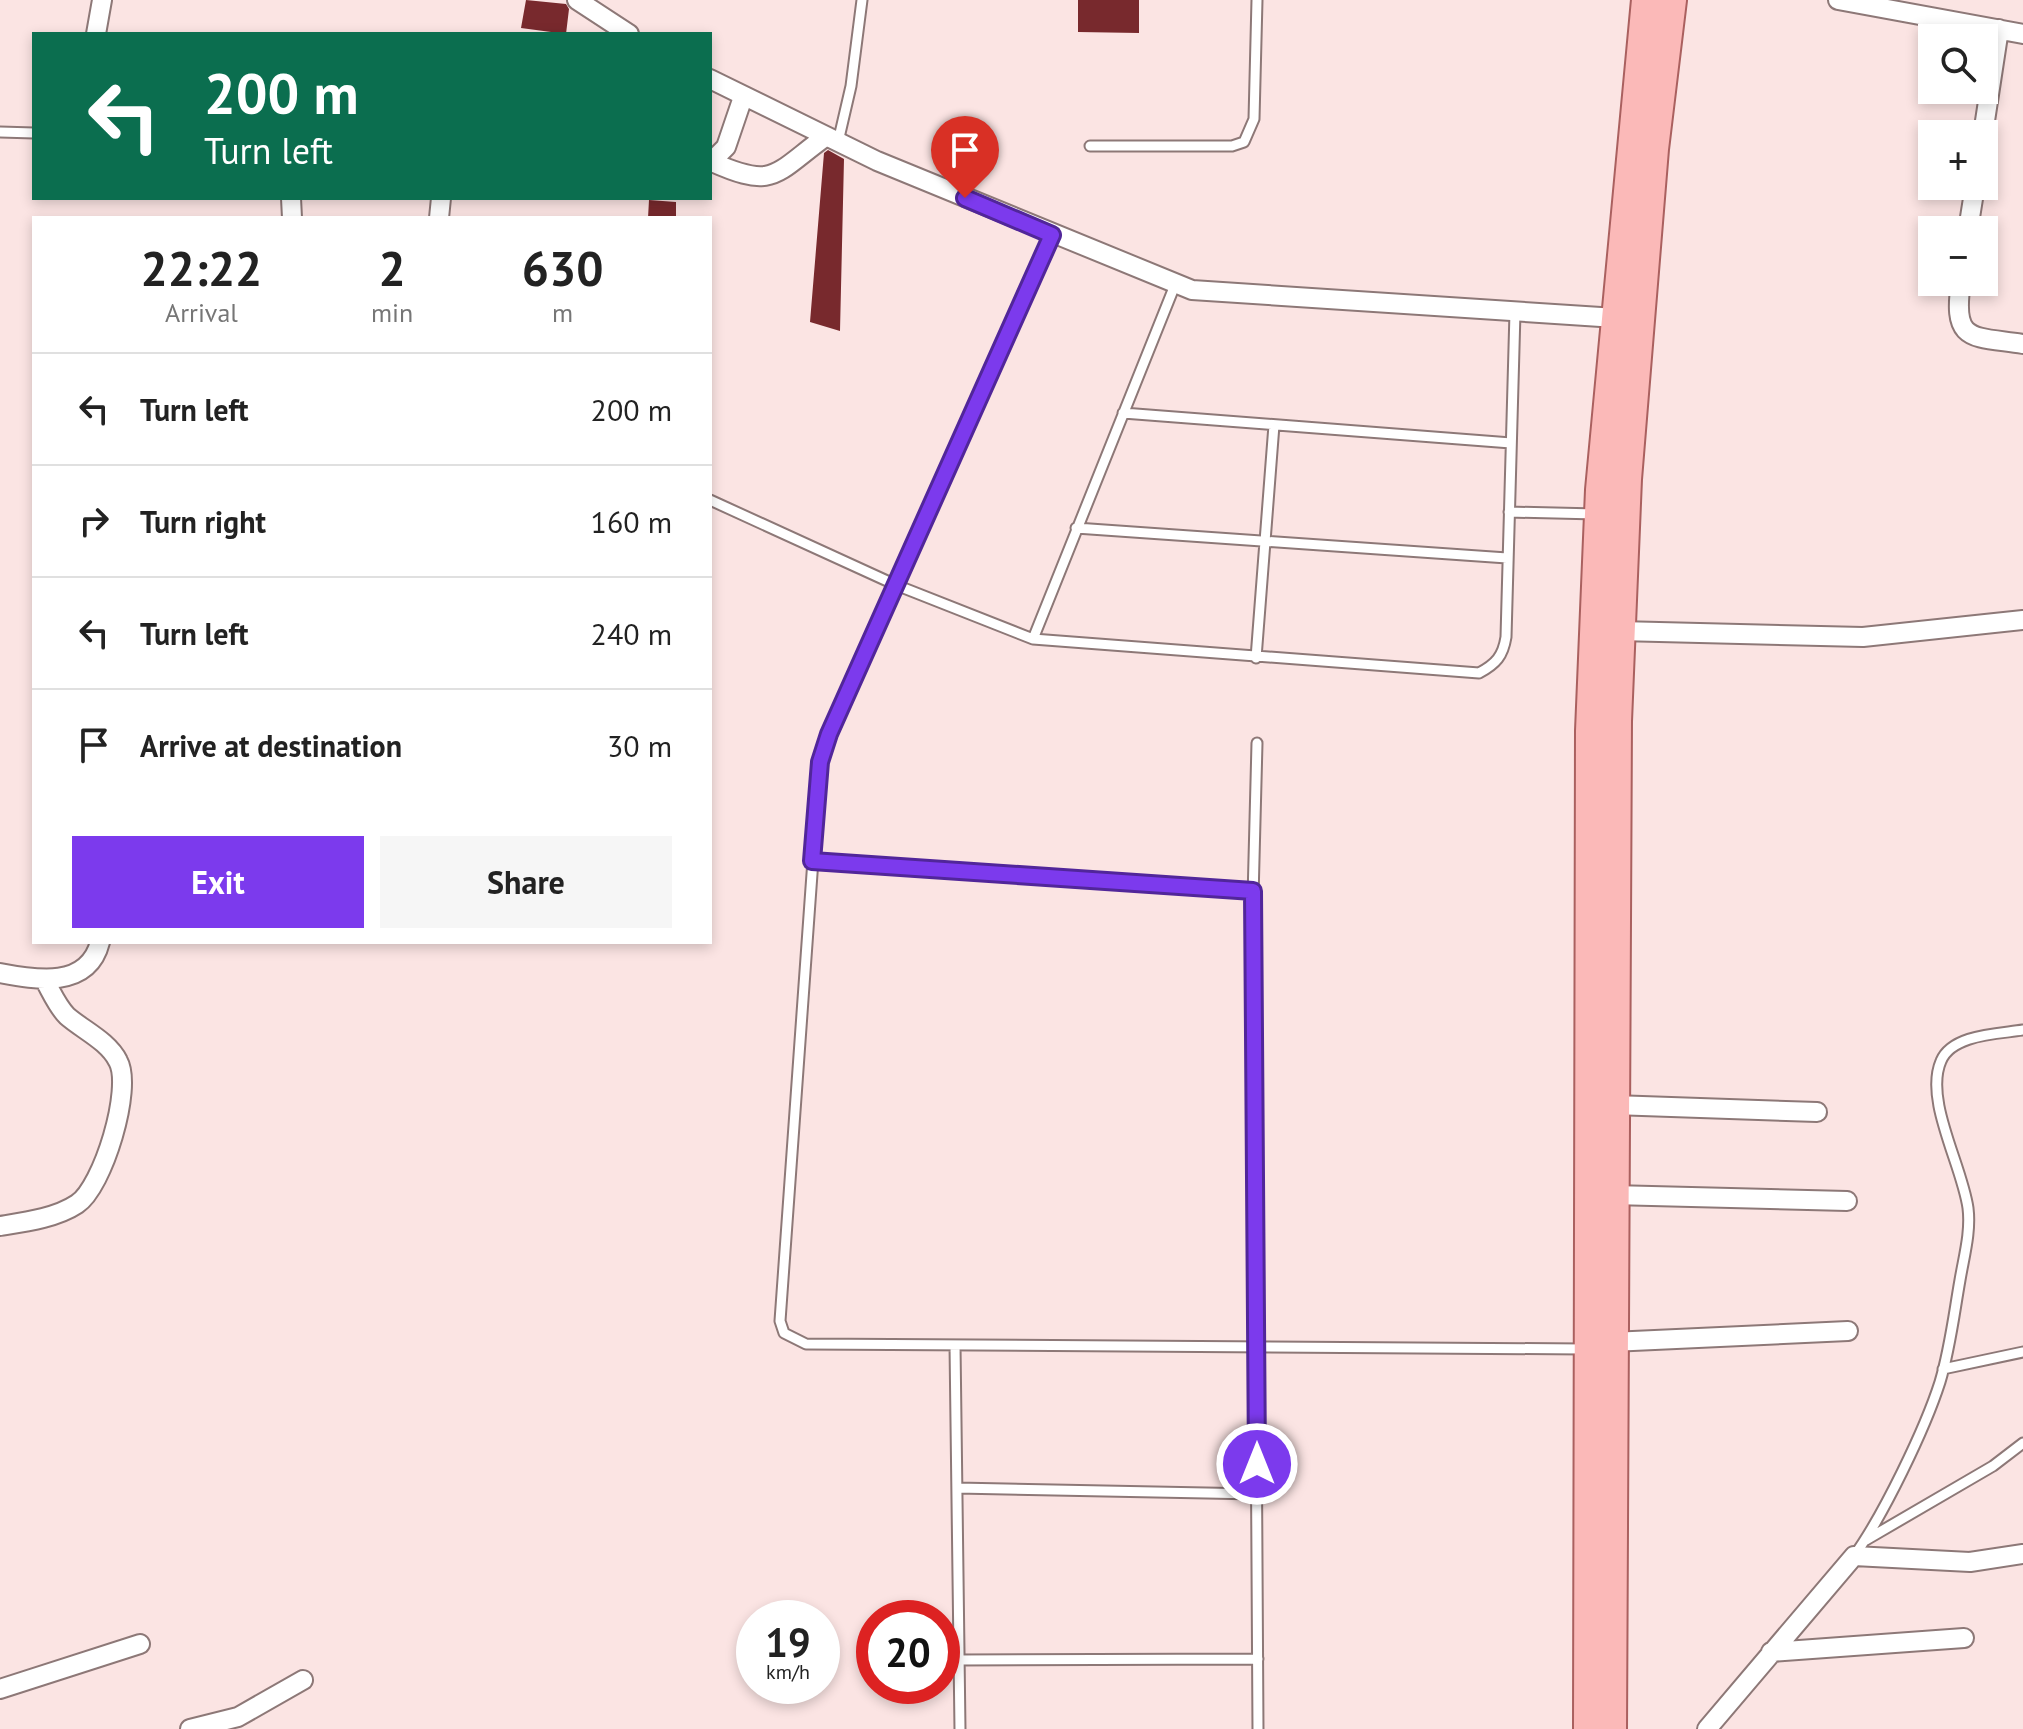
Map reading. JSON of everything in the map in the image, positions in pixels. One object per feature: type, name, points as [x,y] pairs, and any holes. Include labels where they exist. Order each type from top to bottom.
[{"type":"main road","points":[[1611,1729],[1591,731],[1600,514],[1647,0]]},
{"type":"main road","points":[[1589,1729],[1603,1347],[1612,1195],[1619,631],[1626,479],[1653,149],[1671,0]]},
{"type":"street","points":[[96,32],[102,0]]},
{"type":"street","points":[[577,0],[626,32]]},
{"type":"street","points":[[1838,0],[2023,34]]},
{"type":"street","points":[[1985,120],[1999,29]]},
{"type":"street","points":[[712,80],[832,140],[1175,285],[1211,292],[1616,318]]},
{"type":"street","points":[[712,161],[726,147],[743,97]]},
{"type":"street","points":[[712,162],[746,177],[767,177],[832,140]]},
{"type":"street","points":[[1958,296],[1958,323],[1966,331],[1977,337],[2023,344]]},
{"type":"street","points":[[1619,631],[1863,637],[2023,620]]},
{"type":"street","points":[[0,973],[44,979],[71,975],[86,968],[98,944]]},
{"type":"street","points":[[0,1226],[28,1222],[82,1200],[100,1170],[123,1101],[123,1075],[118,1060],[66,1014],[44,979]]},
{"type":"street","points":[[1613,1105],[1817,1112]]},
{"type":"street","points":[[1612,1195],[1847,1201]]},
{"type":"street","points":[[1603,1347],[1848,1331]]},
{"type":"street","points":[[1707,1729],[1854,1556],[1970,1562],[2023,1554]]},
{"type":"street","points":[[1771,1652],[1964,1638]]},
{"type":"street","points":[[0,1689],[140,1644]]},
{"type":"street","points":[[190,1729],[238,1717],[303,1680]]},
{"type":"lane","points":[[832,140],[851,86],[862,0]]},
{"type":"lane","points":[[1090,146],[1232,146],[1244,142],[1254,119],[1257,0]]},
{"type":"lane","points":[[0,132],[32,133]]},
{"type":"lane","points":[[1052,235],[829,734],[820,762],[780,1321],[784,1333],[806,1344],[1603,1347]]},
{"type":"lane","points":[[1033,639],[1175,285]]},
{"type":"lane","points":[[712,501],[896,585],[1033,639],[1479,673],[1495,664],[1503,652],[1515,312]]},
{"type":"lane","points":[[1123,413],[1511,443]]},
{"type":"lane","points":[[1256,658],[1274,425]]},
{"type":"lane","points":[[1509,512],[1600,514]]},
{"type":"lane","points":[[1076,528],[1507,558]]},
{"type":"lane","points":[[1257,743],[1253,891],[1258,1729]]},
{"type":"lane","points":[[812,861],[1253,891]]},
{"type":"lane","points":[[1854,1556],[1865,1540],[1932,1403],[1943,1369],[1968,1231],[1968,1212],[1936,1092],[1936,1074],[1942,1056],[1955,1046],[1973,1038],[2023,1030]]},
{"type":"lane","points":[[955,1345],[958,1600]]},
{"type":"lane","points":[[1943,1369],[2023,1352]]},
{"type":"lane","points":[[1865,1540],[1993,1466],[2023,1443]]},
{"type":"lane","points":[[957,1488],[1257,1494]]},
{"type":"lane","points":[[960,1660],[1258,1659]]},
{"type":"lane","points":[[960,1704],[960,1729]]},
{"type":"building","points":[[526,0],[566,4],[569,9],[566,32],[521,28]]},
{"type":"building","points":[[1078,0],[1139,0],[1139,33],[1078,32]]},
{"type":"building","points":[[828,150],[844,159],[840,331],[810,322],[824,153]]},
{"type":"building","points":[[649,200],[676,202],[676,216],[648,216]]},
{"type":"route","points":[[965,198],[1052,235],[829,734],[820,762],[812,861],[1253,891],[1257,1464]]}]
